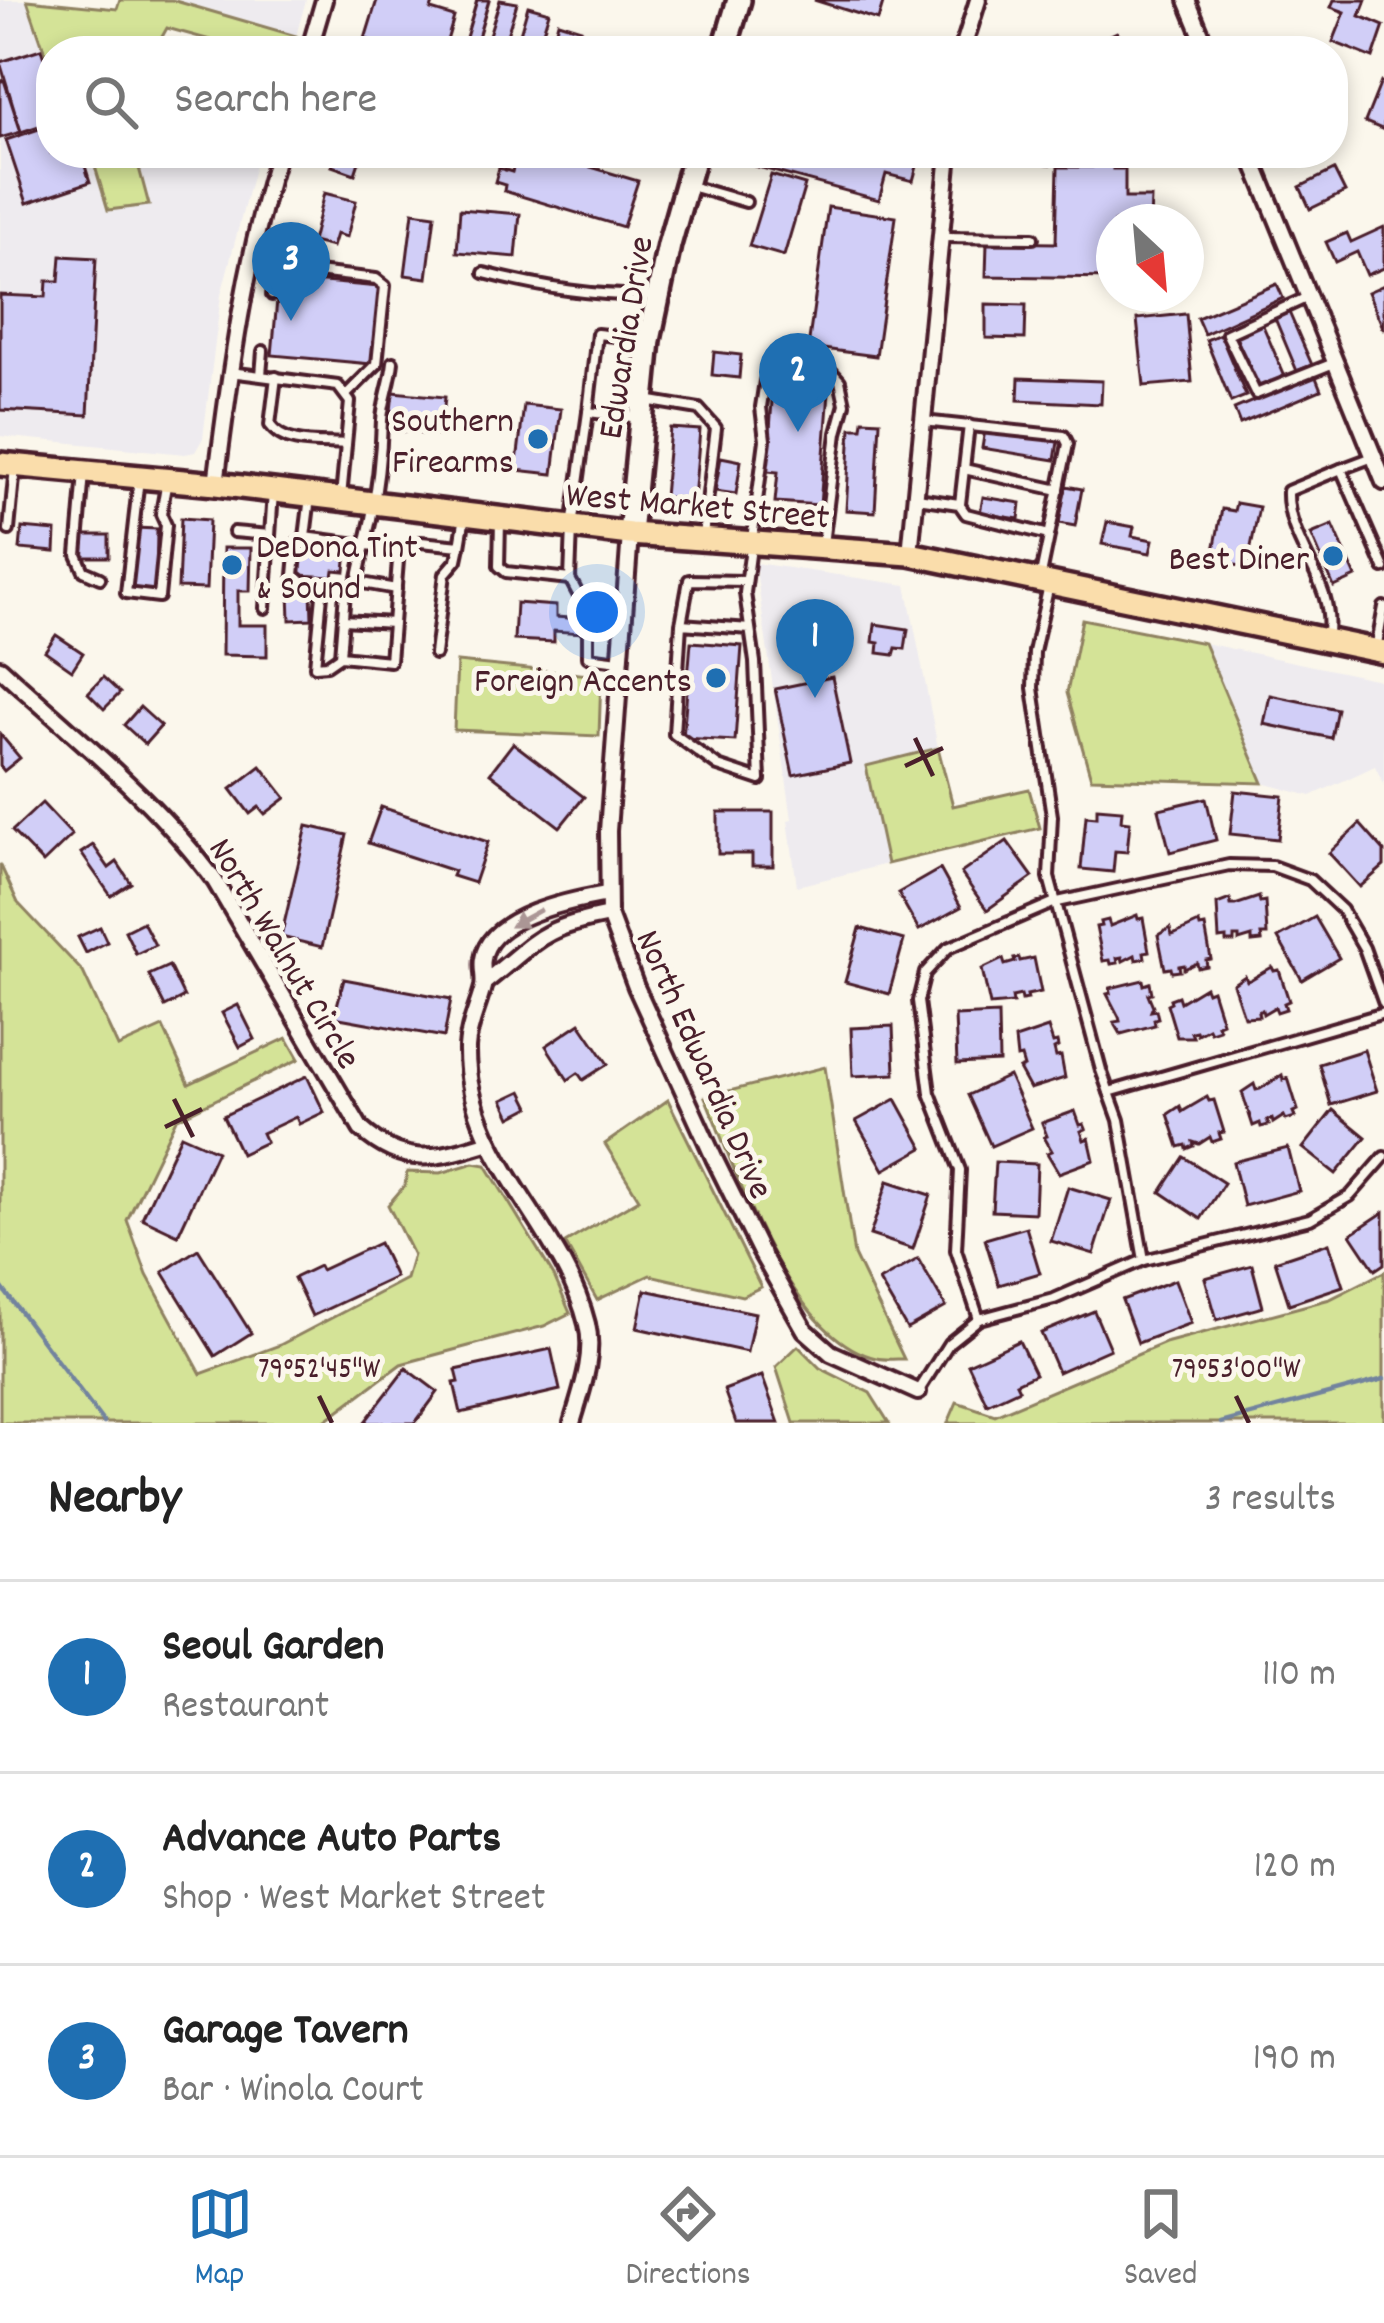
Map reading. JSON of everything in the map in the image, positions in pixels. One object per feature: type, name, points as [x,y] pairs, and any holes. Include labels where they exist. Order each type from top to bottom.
[{"type":"main road","points":[[728,36],[739,0]]},
{"type":"main road","name":"Edwardia Drive","points":[[630,534],[649,340],[691,168]]},
{"type":"main road","name":"West Market Street","points":[[8,465],[216,484],[630,534],[910,554],[1380,651]]},
{"type":"street","points":[[313,36],[324,0]]},
{"type":"street","points":[[967,36],[978,0]]},
{"type":"street","points":[[1187,0],[1202,36]]},
{"type":"street","points":[[216,484],[248,264],[274,168]]},
{"type":"street","points":[[910,554],[947,168]]},
{"type":"street","points":[[1256,168],[1384,482]]},
{"type":"street","name":"North Edwardia Drive","points":[[630,534],[619,661],[609,915],[636,987],[714,1158],[805,1330],[831,1353],[918,1392]]},
{"type":"street","name":"North Walnut Circle","points":[[0,668],[150,805],[192,850],[215,881],[361,1129],[399,1155],[440,1157],[490,1142]]},
{"type":"street","points":[[572,1423],[588,1352],[589,1331],[580,1297],[490,1142],[467,1047],[484,983],[483,957],[502,933],[550,906],[607,894]]},
{"type":"street","points":[[484,983],[538,936],[572,922],[609,915]]},
{"type":"lane","points":[[686,184],[746,202]]},
{"type":"lane","points":[[938,237],[1033,238]]},
{"type":"lane","points":[[248,264],[376,279],[386,286],[376,364],[347,394]]},
{"type":"lane","points":[[272,295],[277,268]]},
{"type":"lane","points":[[484,273],[539,288],[609,296],[658,295]]},
{"type":"lane","points":[[1308,297],[1227,334],[1256,394],[1335,363]]},
{"type":"lane","points":[[619,661],[588,657],[588,613],[570,579],[572,527],[597,334],[649,340]]},
{"type":"lane","points":[[261,375],[263,351]]},
{"type":"lane","points":[[340,656],[345,592],[357,582],[376,503],[382,418],[392,362]]},
{"type":"lane","points":[[746,581],[689,580],[681,624],[674,734],[718,766],[760,780],[746,581],[765,440],[761,407],[765,381],[777,371],[832,373],[840,381],[845,404],[823,547]]},
{"type":"lane","points":[[230,372],[338,386],[347,394],[340,499]]},
{"type":"lane","points":[[276,377],[273,432],[286,439],[346,444]]},
{"type":"lane","points":[[588,412],[699,409],[716,428],[703,538]]},
{"type":"lane","points":[[923,421],[1064,436],[1068,444],[1049,535],[1034,652],[1033,688],[1052,816],[1049,877],[1133,1182],[1144,1260]]},
{"type":"lane","points":[[969,425],[960,505],[966,514],[1049,535]]},
{"type":"lane","points":[[1327,640],[1328,600],[1287,512],[1288,491],[1374,457]]},
{"type":"lane","points":[[8,465],[9,530]]},
{"type":"lane","points":[[964,470],[1059,490]]},
{"type":"lane","points":[[1341,470],[1384,568]]},
{"type":"lane","points":[[84,472],[77,555],[84,571],[100,578]]},
{"type":"lane","points":[[140,477],[126,593],[159,596],[167,479]]},
{"type":"lane","points":[[265,608],[273,491]]},
{"type":"lane","points":[[305,537],[310,495]]},
{"type":"lane","points":[[916,498],[960,505]]},
{"type":"lane","points":[[435,654],[445,574],[457,560],[465,514]]},
{"type":"lane","points":[[500,518],[500,566],[506,572],[570,579]]},
{"type":"lane","points":[[234,532],[270,536]]},
{"type":"lane","points":[[305,537],[364,544],[399,548],[390,661],[340,656],[327,665],[315,665],[323,585],[304,584],[294,575],[297,542],[305,537]]},
{"type":"lane","points":[[421,542],[460,546]]},
{"type":"lane","points":[[357,582],[396,589]]},
{"type":"lane","points":[[1380,651],[1384,607]]},
{"type":"lane","points":[[343,620],[393,623]]},
{"type":"lane","points":[[681,624],[750,628]]},
{"type":"lane","points":[[979,1318],[956,1250],[960,1169],[930,1093],[918,1001],[920,984],[933,960],[948,948],[1053,903],[1229,865],[1249,863],[1292,872],[1328,894],[1354,928],[1384,1008],[1109,1092]]},
{"type":"lane","points":[[918,1392],[949,1342],[979,1318],[1054,1299],[1144,1260],[1310,1220],[1350,1196],[1384,1157]]},
{"type":"shaded area","points":[[0,0],[27,0],[39,36],[36,168],[95,168],[108,210],[148,205],[139,168],[254,168],[221,295],[203,438],[195,452],[0,436]]},
{"type":"shaded area","points":[[172,0],[306,0],[296,36]]},
{"type":"shaded area","points":[[755,563],[906,585],[938,748],[867,766],[887,864],[797,886],[788,820],[792,819]]},
{"type":"shaded area","points":[[1204,643],[1384,681],[1384,785],[1375,766],[1311,796],[1263,783]]},
{"type":"green space","points":[[27,0],[117,9],[120,0],[172,0],[296,36],[196,36],[167,28],[162,36],[39,36]]},
{"type":"green space","points":[[95,168],[139,168],[149,205],[108,210]]},
{"type":"green space","points":[[1082,619],[1204,643],[1263,783],[1091,778],[1067,693]]},
{"type":"green space","points":[[457,662],[601,676],[599,736],[454,730]]},
{"type":"green space","points":[[938,748],[953,806],[1029,789],[1040,828],[887,864],[866,766]]},
{"type":"green space","points":[[0,864],[18,903],[83,972],[118,1047],[163,1027],[189,1084],[287,1038],[299,1059],[176,1119],[127,1220],[147,1275],[201,1374],[280,1345],[406,1279],[413,1255],[388,1205],[405,1185],[407,1172],[441,1173],[474,1163],[486,1165],[554,1276],[570,1313],[544,1326],[401,1364],[322,1423],[0,1423]]},
{"type":"green space","points":[[825,1067],[854,1255],[904,1359],[876,1358],[845,1344],[817,1319],[770,1248],[705,1097]]},
{"type":"green space","points":[[668,1100],[761,1287],[742,1296],[650,1275],[597,1300],[565,1243],[639,1199],[605,1144]]},
{"type":"green space","points":[[1384,1272],[1384,1423],[948,1423],[957,1402],[995,1415],[1165,1343],[1330,1299]]},
{"type":"green space","points":[[798,1346],[820,1368],[870,1393],[889,1423],[794,1423],[776,1367]]},
{"type":"building","points":[[377,0],[434,0],[431,10],[454,17],[448,36],[366,36]]},
{"type":"building","points":[[477,0],[489,0],[478,36],[466,36]]},
{"type":"building","points":[[500,0],[517,3],[507,36],[489,36]]},
{"type":"building","points":[[814,0],[884,0],[878,20]]},
{"type":"building","points":[[1334,0],[1366,0],[1360,16],[1384,26],[1373,58],[1348,48],[1348,36],[1335,36],[1345,12],[1331,7]]},
{"type":"building","points":[[528,6],[549,12],[542,36],[519,36]]},
{"type":"building","points":[[558,22],[581,29],[579,36],[554,36]]},
{"type":"building","points":[[36,51],[36,127],[21,132],[0,62]]},
{"type":"building","points":[[4,80],[21,132],[0,138],[0,82]]},
{"type":"building","points":[[1384,83],[1384,130],[1365,122]]},
{"type":"building","points":[[36,130],[36,168],[86,168],[90,182],[27,203],[6,140]]},
{"type":"building","points":[[499,168],[512,172],[513,168],[594,168],[638,181],[623,227],[504,191],[505,185],[495,182]]},
{"type":"building","points":[[762,168],[917,168],[913,181],[886,174],[879,200]]},
{"type":"building","points":[[1058,168],[1125,169],[1125,198],[1151,198],[1151,204],[1096,204],[1096,278],[986,276],[987,242],[1056,243]]},
{"type":"building","points":[[1334,170],[1345,192],[1310,209],[1300,187]]},
{"type":"building","points":[[771,175],[805,185],[784,256],[749,246]]},
{"type":"building","points":[[324,193],[356,201],[347,237],[336,234],[332,247],[312,242]]},
{"type":"building","points":[[828,207],[896,217],[876,356],[808,347]]},
{"type":"building","points":[[460,209],[520,214],[516,257],[457,252]]},
{"type":"building","points":[[413,212],[435,215],[427,278],[405,275]]},
{"type":"building","points":[[1384,227],[1384,268],[1367,275],[1357,252],[1335,262],[1326,242],[1347,233],[1351,242]]},
{"type":"building","points":[[61,256],[96,258],[88,415],[0,410],[0,295],[46,297],[47,281],[59,281]]},
{"type":"building","points":[[279,278],[379,287],[372,364],[272,355]]},
{"type":"building","points":[[1277,284],[1283,298],[1204,334],[1197,318]]},
{"type":"building","points":[[1384,285],[1384,330],[1368,292]]},
{"type":"building","points":[[986,304],[1026,305],[1025,339],[986,338]]},
{"type":"building","points":[[1288,310],[1312,365],[1297,371],[1274,316]]},
{"type":"building","points":[[1186,314],[1192,382],[1144,386],[1137,319]]},
{"type":"building","points":[[1261,321],[1285,377],[1257,388],[1234,332]]},
{"type":"building","points":[[1220,334],[1246,396],[1231,402],[1206,340]]},
{"type":"building","points":[[714,352],[741,355],[739,378],[712,375]]},
{"type":"building","points":[[1315,375],[1321,390],[1240,424],[1234,409]]},
{"type":"building","points":[[1019,378],[1102,381],[1101,404],[1018,400]]},
{"type":"building","points":[[773,388],[829,392],[820,505],[775,502],[778,472],[767,471]]},
{"type":"building","points":[[393,392],[445,397],[441,436],[389,430]]},
{"type":"building","name":"Southern Firearms","points":[[524,405],[561,409],[553,474],[516,470]]},
{"type":"building","points":[[863,420],[880,421],[875,512],[846,510],[851,428],[862,428]]},
{"type":"building","points":[[670,428],[700,430],[694,499],[664,497]]},
{"type":"building","points":[[985,430],[1058,442],[1055,460],[982,448]]},
{"type":"building","points":[[721,457],[741,461],[736,494],[715,491]]},
{"type":"building","points":[[1066,486],[1082,489],[1075,526],[1059,523]]},
{"type":"building","points":[[983,497],[1021,503],[1019,519],[980,513]]},
{"type":"building","points":[[1236,503],[1259,507],[1247,567],[1212,561],[1222,509],[1234,511]]},
{"type":"building","points":[[181,518],[209,520],[206,589],[178,588]]},
{"type":"building","points":[[1107,522],[1134,527],[1132,536],[1153,540],[1150,553],[1102,544]]},
{"type":"building","name":"Best Diner","points":[[1333,525],[1356,577],[1334,587],[1311,534]]},
{"type":"building","points":[[22,528],[56,531],[55,552],[20,549]]},
{"type":"building","points":[[134,528],[157,529],[156,590],[133,590]]},
{"type":"building","points":[[79,535],[109,535],[109,557],[79,557]]},
{"type":"building","points":[[300,547],[347,550],[345,571],[334,570],[333,577],[299,575]]},
{"type":"building","points":[[223,548],[251,548],[250,591],[238,591],[238,625],[267,625],[267,656],[222,655]]},
{"type":"building","points":[[311,591],[312,619],[290,620],[289,592]]},
{"type":"building","points":[[516,603],[556,606],[556,617],[582,619],[582,633],[554,631],[554,642],[514,640]]},
{"type":"building","points":[[875,624],[908,629],[905,649],[896,648],[894,655],[878,653],[879,643],[873,642]]},
{"type":"building","points":[[56,635],[83,653],[72,670],[45,651]]},
{"type":"building","points":[[691,642],[742,646],[735,741],[683,738]]},
{"type":"building","points":[[103,677],[120,693],[104,709],[88,693]]},
{"type":"building","points":[[832,677],[850,763],[793,775],[775,689]]},
{"type":"building","points":[[1270,695],[1337,709],[1331,738],[1264,724]]},
{"type":"building","points":[[140,707],[161,726],[145,744],[124,725]]},
{"type":"building","points":[[0,734],[20,758],[4,771],[0,766]]},
{"type":"building","points":[[513,743],[584,797],[560,827],[490,773]]},
{"type":"building","points":[[261,766],[286,798],[265,814],[259,807],[250,814],[231,789]]},
{"type":"building","points":[[1235,791],[1283,796],[1278,839],[1230,834]]},
{"type":"building","points":[[1206,798],[1216,840],[1170,852],[1159,809]]},
{"type":"building","points":[[42,803],[72,835],[43,863],[12,831]]},
{"type":"building","points":[[381,807],[488,842],[474,883],[452,876],[454,871],[368,843]]},
{"type":"building","points":[[1097,808],[1122,810],[1121,821],[1130,822],[1127,852],[1115,851],[1113,872],[1081,869],[1086,816],[1097,817]]},
{"type":"building","points":[[718,812],[773,812],[773,866],[752,866],[752,854],[718,854]]},
{"type":"building","points":[[1360,824],[1384,851],[1384,866],[1360,887],[1329,853]]},
{"type":"building","points":[[307,826],[347,835],[322,947],[281,937]]},
{"type":"building","points":[[1007,841],[1033,877],[987,910],[961,873]]},
{"type":"building","points":[[93,845],[109,868],[117,862],[131,883],[111,896],[81,853]]},
{"type":"building","points":[[940,869],[961,907],[919,930],[898,893]]},
{"type":"building","points":[[1259,897],[1260,902],[1265,901],[1267,935],[1261,935],[1262,941],[1219,939],[1217,904],[1230,899],[1235,905]]},
{"type":"building","points":[[1137,915],[1143,918],[1149,951],[1144,952],[1145,958],[1136,960],[1135,955],[1123,961],[1117,958],[1118,963],[1103,961],[1096,927],[1100,922],[1108,920],[1110,926]]},
{"type":"building","points":[[1315,917],[1339,958],[1302,980],[1278,938]]},
{"type":"building","points":[[143,922],[155,945],[136,954],[125,931]]},
{"type":"building","points":[[1199,923],[1205,926],[1211,959],[1206,960],[1207,966],[1198,968],[1197,963],[1184,969],[1179,966],[1180,971],[1165,969],[1158,935],[1170,928],[1172,935]]},
{"type":"building","points":[[100,927],[107,942],[86,953],[78,937]]},
{"type":"building","points":[[860,928],[904,940],[889,994],[845,982]]},
{"type":"building","points":[[1034,958],[1041,992],[1027,995],[1028,999],[1012,997],[1013,1003],[990,1005],[982,969],[1003,959],[1005,965]]},
{"type":"building","points":[[169,966],[184,997],[165,1007],[149,975]]},
{"type":"building","points":[[1272,967],[1279,970],[1289,1001],[1284,1003],[1286,1009],[1277,1012],[1275,1007],[1258,1012],[1259,1016],[1244,1017],[1233,984]]},
{"type":"building","points":[[344,979],[451,999],[444,1037],[334,1017]]},
{"type":"building","points":[[1143,980],[1144,985],[1150,983],[1151,1011],[1156,1010],[1158,1018],[1155,1025],[1121,1034],[1114,1022],[1119,1017],[1107,994],[1110,988]]},
{"type":"building","points":[[1205,987],[1207,992],[1212,990],[1222,1022],[1217,1024],[1219,1029],[1177,1037],[1167,1004]]},
{"type":"building","points":[[238,1005],[255,1039],[240,1047],[222,1013]]},
{"type":"building","points":[[998,1014],[999,1062],[957,1064],[955,1016]]},
{"type":"building","points":[[580,1023],[608,1064],[583,1080],[578,1073],[568,1080],[546,1046]]},
{"type":"building","points":[[893,1026],[895,1074],[853,1076],[851,1028]]},
{"type":"building","points":[[1048,1028],[1053,1043],[1057,1042],[1054,1049],[1056,1057],[1061,1056],[1065,1078],[1030,1089],[1019,1069],[1024,1067],[1021,1057],[1017,1058],[1015,1039]]},
{"type":"building","points":[[1364,1050],[1377,1091],[1331,1105],[1319,1064]]},
{"type":"building","points":[[1282,1075],[1283,1080],[1288,1078],[1298,1110],[1293,1112],[1295,1117],[1253,1126],[1242,1092],[1254,1084],[1260,1089]]},
{"type":"building","points":[[307,1076],[324,1112],[299,1124],[296,1117],[262,1133],[266,1142],[241,1154],[223,1116]]},
{"type":"building","points":[[1009,1076],[1032,1128],[991,1146],[968,1095]]},
{"type":"building","points":[[522,1091],[530,1107],[511,1117],[503,1100]]},
{"type":"building","points":[[1207,1097],[1214,1100],[1224,1132],[1219,1133],[1221,1139],[1212,1142],[1210,1137],[1187,1149],[1186,1145],[1179,1147],[1168,1114],[1180,1106],[1182,1112]]},
{"type":"building","points":[[896,1099],[923,1148],[884,1170],[856,1121]]},
{"type":"building","points":[[1333,1110],[1366,1137],[1336,1174],[1303,1148]]},
{"type":"building","points":[[1075,1111],[1086,1129],[1081,1131],[1084,1140],[1089,1138],[1094,1160],[1059,1173],[1047,1153],[1052,1151],[1042,1123]]},
{"type":"building","points":[[181,1135],[217,1151],[178,1235],[142,1218]]},
{"type":"building","points":[[1288,1148],[1299,1191],[1244,1206],[1233,1162]]},
{"type":"building","points":[[1184,1157],[1224,1183],[1201,1219],[1161,1192]]},
{"type":"building","points":[[995,1162],[1037,1164],[1035,1213],[992,1211]]},
{"type":"building","points":[[888,1181],[931,1195],[913,1249],[870,1235]]},
{"type":"building","points":[[1068,1187],[1111,1200],[1094,1254],[1051,1241]]},
{"type":"building","points":[[1384,1212],[1384,1264],[1375,1270],[1351,1234]]},
{"type":"building","points":[[1026,1227],[1040,1273],[999,1285],[985,1239]]},
{"type":"building","points":[[379,1243],[395,1277],[312,1316],[294,1278]]},
{"type":"building","points":[[1329,1243],[1343,1286],[1289,1304],[1275,1261]]},
{"type":"building","points":[[198,1249],[251,1333],[215,1356],[163,1272]]},
{"type":"building","points":[[918,1259],[946,1307],[907,1329],[879,1281]]},
{"type":"building","points":[[1252,1265],[1263,1307],[1217,1320],[1205,1278]]},
{"type":"building","points":[[1175,1280],[1191,1323],[1138,1343],[1122,1300]]},
{"type":"building","points":[[645,1290],[755,1313],[747,1352],[637,1328]]},
{"type":"building","points":[[1094,1311],[1110,1349],[1058,1372],[1041,1333]]},
{"type":"building","points":[[1019,1341],[1035,1374],[1016,1383],[1019,1389],[987,1404],[968,1364]]},
{"type":"building","points":[[551,1349],[560,1390],[461,1413],[456,1370]]},
{"type":"building","points":[[406,1368],[438,1392],[415,1423],[364,1423]]},
{"type":"building","points":[[762,1376],[779,1423],[736,1423],[724,1390]]},
{"type":"waterway","points":[[0,1285],[104,1423]]},
{"type":"waterway","points":[[1221,1423],[1384,1379]]},
{"type":"place","name":"Garage Tavern","points":[[291,321]]},
{"type":"place","name":"Advance Auto Parts","points":[[798,432]]},
{"type":"place","name":"Southern Firearms","points":[[538,439]]},
{"type":"place","name":"Best Diner","points":[[1333,556]]},
{"type":"place","name":"DeDona Tint & Sound","points":[[232,565]]},
{"type":"place","name":"Foreign Accents","points":[[716,678]]},
{"type":"place","name":"Seoul Garden","points":[[815,698]]}]
